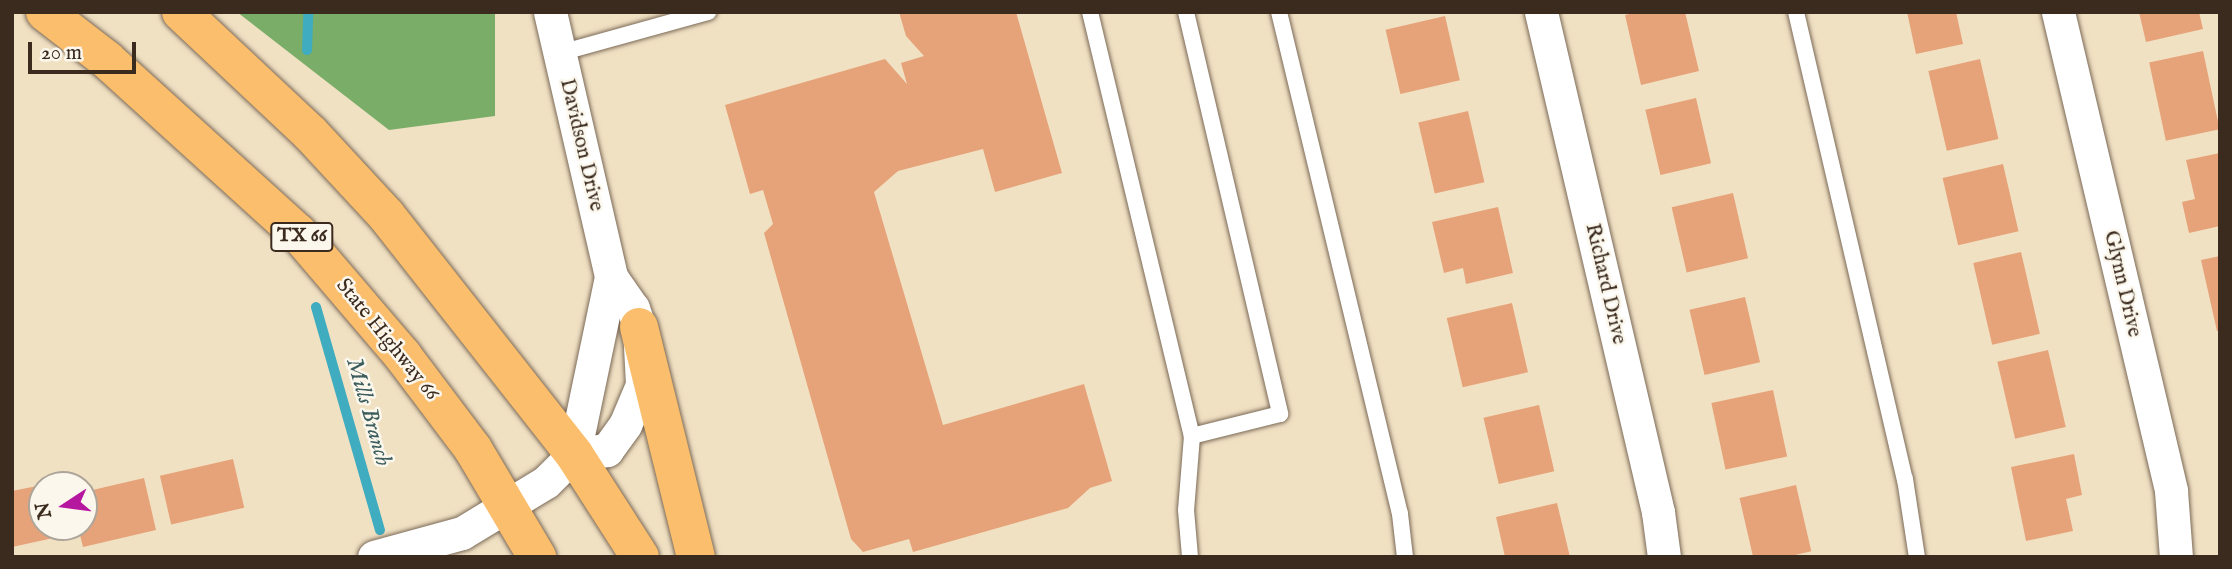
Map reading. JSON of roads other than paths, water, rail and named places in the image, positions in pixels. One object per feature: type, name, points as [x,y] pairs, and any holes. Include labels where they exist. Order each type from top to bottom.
[{"type":"main road","name":"State Highway 66","points":[[45,12],[107,60],[298,233],[403,356],[473,449],[537,557]]},
{"type":"main road","points":[[181,12],[310,133],[386,215],[574,454],[640,557]]},
{"type":"main road","points":[[639,327],[696,557]]},
{"type":"street","name":"Davidson Drive","points":[[551,12],[611,277],[633,309],[639,327],[642,385],[625,425],[607,450],[574,454],[611,277]]},
{"type":"street","name":"Richard Drive","points":[[1541,12],[1658,512],[1664,557]]},
{"type":"street","name":"Glynn Drive","points":[[2058,12],[2171,491],[2176,557]]},
{"type":"street","points":[[374,557],[462,533],[510,508],[546,482],[574,454]]},
{"type":"lane","points":[[560,53],[708,12]]},
{"type":"lane","points":[[1090,12],[1192,436],[1186,510],[1190,557]]},
{"type":"lane","points":[[1186,12],[1280,414],[1192,436]]},
{"type":"lane","points":[[1279,12],[1396,500],[1405,557]]},
{"type":"lane","points":[[1796,12],[1905,479],[1917,557]]},
{"type":"waterway","name":"Mills Branch","points":[[307,50],[308,12]]},
{"type":"waterway","name":"Mills Branch","points":[[316,307],[380,530]]}]
